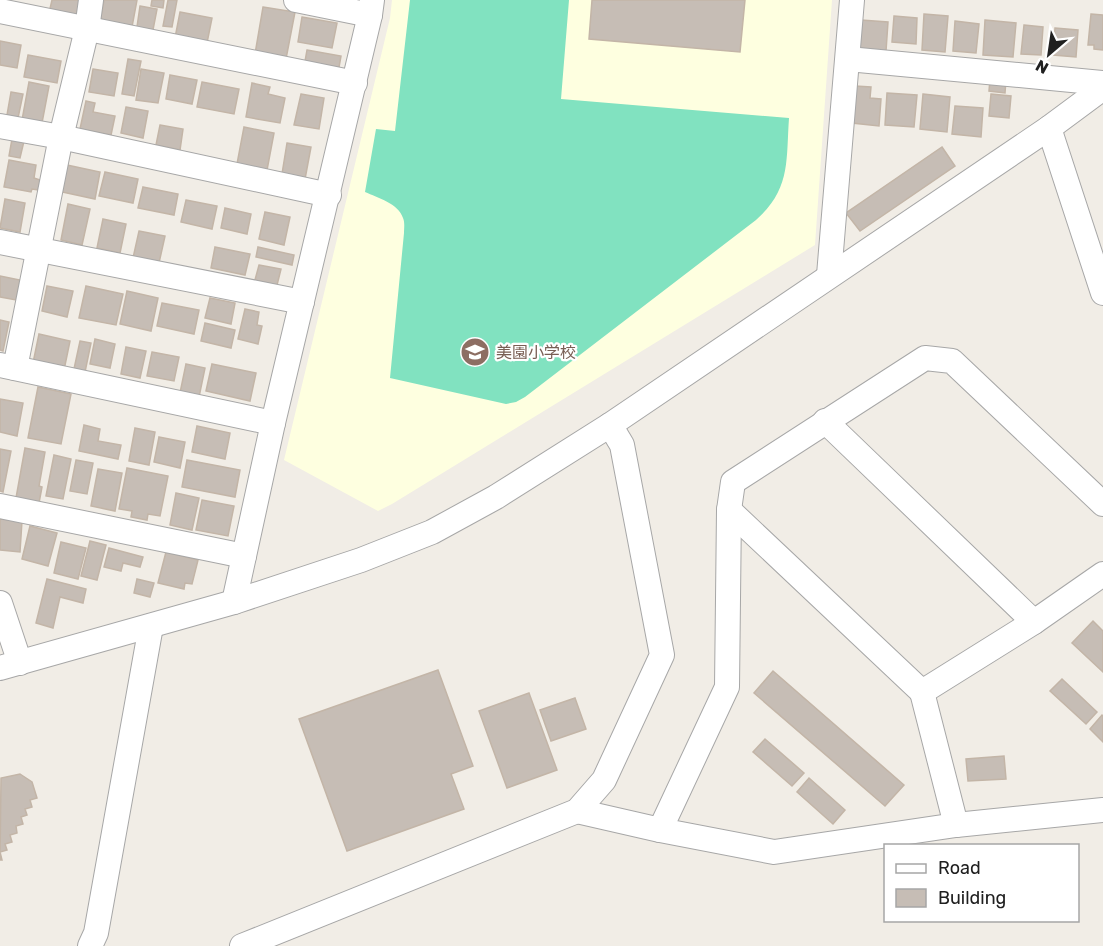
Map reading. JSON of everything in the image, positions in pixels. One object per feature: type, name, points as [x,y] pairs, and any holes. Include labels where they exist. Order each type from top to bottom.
[{"type":"street","points":[[91,0],[87,29],[61,137],[38,250],[7,367],[273,423]]},
{"type":"street","points":[[234,602],[273,423],[329,195],[371,7],[296,0]]},
{"type":"street","points":[[829,275],[852,0]]},
{"type":"street","points":[[0,11],[355,82]]},
{"type":"street","points":[[848,59],[1103,82]]},
{"type":"street","points":[[0,603],[10,666],[234,602],[361,560],[432,532],[496,497],[610,425],[1049,128],[1103,88]]},
{"type":"street","points":[[0,126],[329,195]]},
{"type":"street","points":[[1049,128],[1103,293]]},
{"type":"street","points":[[0,242],[302,302]]},
{"type":"street","points":[[660,830],[728,687],[729,510],[732,482],[925,358],[952,361],[1103,504]]},
{"type":"street","points":[[825,421],[1034,622]]},
{"type":"street","points":[[242,946],[577,811],[604,780],[662,656],[622,445],[610,425]]},
{"type":"street","points":[[0,506],[244,556]]},
{"type":"street","points":[[729,510],[922,692],[956,825]]},
{"type":"street","points":[[922,692],[1034,622],[1103,574]]},
{"type":"street","points":[[90,946],[96,933],[151,626]]},
{"type":"street","points":[[577,811],[774,852],[956,825],[1103,810]]},
{"type":"shaded area","name":"美園小学校","points":[[392,0],[832,0],[815,245],[378,511],[284,460],[390,18]]},
{"type":"green space","points":[[410,0],[569,0],[561,99],[789,118],[786,161],[781,185],[776,197],[756,220],[516,402],[506,404],[390,378],[404,221],[397,208],[365,192],[376,129],[395,131]]},
{"type":"building","points":[[52,0],[80,0],[76,18],[49,13]]},
{"type":"building","points":[[104,0],[137,0],[132,27],[100,22]]},
{"type":"building","points":[[152,0],[164,0],[163,8],[151,6]]},
{"type":"building","points":[[168,0],[177,0],[172,27],[163,26]]},
{"type":"building","points":[[592,0],[745,0],[740,52],[589,39]]},
{"type":"building","points":[[140,6],[157,9],[153,30],[137,27]]},
{"type":"building","points":[[263,7],[295,12],[286,59],[255,54]]},
{"type":"building","points":[[180,12],[212,18],[207,43],[175,38]]},
{"type":"building","points":[[924,14],[948,16],[945,52],[922,50]]},
{"type":"building","points":[[1091,14],[1103,15],[1103,50],[1094,49],[1094,45],[1088,45]]},
{"type":"building","points":[[894,16],[917,18],[916,44],[892,42]]},
{"type":"building","points":[[302,17],[337,23],[332,48],[298,42]]},
{"type":"building","points":[[861,20],[888,22],[886,51],[858,48]]},
{"type":"building","points":[[985,20],[1016,23],[1013,57],[983,55]]},
{"type":"building","points":[[955,21],[979,24],[976,53],[953,51]]},
{"type":"building","points":[[1024,25],[1043,27],[1041,55],[1021,54]]},
{"type":"building","points":[[1055,28],[1078,30],[1076,57],[1053,55]]},
{"type":"building","points":[[0,41],[21,45],[17,68],[0,65]]},
{"type":"building","points":[[307,50],[341,56],[338,73],[304,67]]},
{"type":"building","points":[[28,55],[61,61],[57,83],[24,77]]},
{"type":"building","points":[[128,59],[141,61],[134,96],[122,94]]},
{"type":"building","points":[[93,69],[118,73],[114,96],[89,92]]},
{"type":"building","points":[[141,69],[164,73],[158,103],[136,100]]},
{"type":"building","points":[[170,75],[197,80],[192,104],[166,99]]},
{"type":"building","points":[[990,79],[1006,80],[1005,93],[989,91]]},
{"type":"building","points":[[29,82],[49,86],[42,123],[22,120]]},
{"type":"building","points":[[202,82],[239,89],[234,114],[197,107]]},
{"type":"building","points":[[252,83],[270,87],[268,94],[285,98],[280,123],[246,117]]},
{"type":"building","points":[[855,86],[871,87],[870,98],[881,99],[879,126],[852,123]]},
{"type":"building","points":[[11,92],[23,94],[18,118],[7,115]]},
{"type":"building","points":[[887,93],[917,95],[914,127],[885,125]]},
{"type":"building","points":[[301,94],[324,98],[319,129],[294,125]]},
{"type":"building","points":[[923,94],[950,97],[947,132],[920,129]]},
{"type":"building","points":[[991,94],[1011,96],[1009,118],[989,116]]},
{"type":"building","points":[[86,101],[95,103],[93,112],[115,116],[111,135],[80,129]]},
{"type":"building","points":[[955,106],[983,108],[981,137],[952,134]]},
{"type":"building","points":[[126,107],[148,111],[143,138],[121,133]]},
{"type":"building","points":[[160,125],[183,129],[180,150],[156,145]]},
{"type":"building","points":[[244,127],[274,133],[267,170],[237,164]]},
{"type":"building","points":[[12,139],[24,141],[20,158],[9,156]]},
{"type":"building","points":[[287,143],[311,147],[305,179],[282,174]]},
{"type":"building","points":[[942,147],[955,166],[860,231],[846,213]]},
{"type":"building","points":[[9,160],[36,165],[34,178],[40,180],[38,190],[32,189],[31,192],[4,187]]},
{"type":"building","points":[[67,165],[100,172],[95,199],[62,192]]},
{"type":"building","points":[[105,172],[138,179],[133,203],[99,196]]},
{"type":"building","points":[[143,187],[178,194],[174,215],[138,208]]},
{"type":"building","points":[[5,199],[25,203],[20,232],[0,228]]},
{"type":"building","points":[[186,200],[217,206],[212,229],[181,222]]},
{"type":"building","points":[[68,204],[90,209],[82,245],[61,240]]},
{"type":"building","points":[[225,208],[251,214],[247,234],[221,228]]},
{"type":"building","points":[[265,212],[290,217],[284,245],[259,239]]},
{"type":"building","points":[[103,219],[126,224],[120,253],[97,248]]},
{"type":"building","points":[[139,231],[165,236],[159,263],[133,258]]},
{"type":"building","points":[[215,247],[250,254],[245,275],[211,268]]},
{"type":"building","points":[[258,247],[294,255],[292,265],[256,257]]},
{"type":"building","points":[[259,265],[281,269],[277,285],[255,280]]},
{"type":"building","points":[[0,276],[20,280],[16,300],[0,297]]},
{"type":"building","points":[[47,286],[73,291],[67,317],[42,311]]},
{"type":"building","points":[[86,286],[123,294],[116,325],[79,318]]},
{"type":"building","points":[[127,291],[158,298],[151,331],[120,324]]},
{"type":"building","points":[[210,298],[235,303],[231,324],[205,318]]},
{"type":"building","points":[[162,303],[199,310],[194,334],[157,326]]},
{"type":"building","points":[[245,309],[259,312],[257,325],[262,326],[258,344],[238,339]]},
{"type":"building","points":[[0,320],[9,322],[3,351],[0,350]]},
{"type":"building","points":[[205,323],[235,330],[231,348],[201,341]]},
{"type":"building","points":[[39,334],[70,341],[64,370],[33,363]]},
{"type":"building","points":[[95,339],[115,344],[110,368],[90,364]]},
{"type":"building","points":[[80,341],[91,343],[85,372],[74,369]]},
{"type":"building","points":[[126,347],[146,351],[140,378],[121,374]]},
{"type":"building","points":[[152,352],[179,357],[174,381],[147,376]]},
{"type":"building","points":[[186,364],[205,368],[199,397],[180,393]]},
{"type":"building","points":[[212,364],[256,373],[250,401],[206,391]]},
{"type":"building","points":[[38,387],[71,394],[61,444],[28,438]]},
{"type":"building","points":[[0,399],[23,403],[17,436],[0,432]]},
{"type":"building","points":[[84,425],[100,429],[98,441],[121,445],[118,459],[79,451]]},
{"type":"building","points":[[197,426],[230,433],[225,459],[192,452]]},
{"type":"building","points":[[135,428],[155,432],[149,465],[129,461]]},
{"type":"building","points":[[159,437],[185,442],[180,468],[154,462]]},
{"type":"building","points":[[25,448],[45,452],[39,486],[42,487],[39,503],[16,498]]},
{"type":"building","points":[[0,449],[11,451],[3,492],[0,491]]},
{"type":"building","points":[[54,455],[71,459],[63,499],[46,496]]},
{"type":"building","points":[[76,460],[93,463],[87,494],[70,491]]},
{"type":"building","points":[[187,460],[240,470],[235,497],[182,487]]},
{"type":"building","points":[[127,468],[168,476],[160,516],[148,514],[147,520],[131,517],[132,511],[119,509]]},
{"type":"building","points":[[98,469],[122,473],[115,511],[91,506]]},
{"type":"building","points":[[176,493],[199,498],[192,530],[170,525]]},
{"type":"building","points":[[202,500],[234,506],[228,536],[196,530]]},
{"type":"building","points":[[0,519],[22,521],[20,552],[0,550]]},
{"type":"building","points":[[30,526],[57,533],[48,566],[22,559]]},
{"type":"building","points":[[90,541],[106,545],[97,580],[81,576]]},
{"type":"building","points":[[61,542],[86,548],[78,579],[54,573]]},
{"type":"building","points":[[109,548],[143,557],[140,567],[123,563],[121,571],[104,567]]},
{"type":"building","points":[[166,552],[198,560],[192,584],[185,583],[184,589],[158,583]]},
{"type":"building","points":[[47,579],[86,589],[83,603],[60,597],[53,628],[36,623]]},
{"type":"building","points":[[137,579],[154,583],[150,597],[134,593]]},
{"type":"building","points":[[1093,621],[1103,631],[1103,672],[1072,643]]},
{"type":"building","points":[[438,670],[473,766],[451,774],[464,809],[347,851],[299,719]]},
{"type":"building","points":[[773,671],[904,785],[885,806],[754,693]]},
{"type":"building","points":[[1062,679],[1097,712],[1086,724],[1050,691]]},
{"type":"building","points":[[529,693],[557,770],[507,788],[479,711]]},
{"type":"building","points":[[575,698],[586,729],[551,741],[540,710]]},
{"type":"building","points":[[1103,716],[1103,742],[1090,729]]},
{"type":"building","points":[[765,739],[804,773],[792,786],[753,752]]},
{"type":"building","points":[[1004,756],[1006,779],[968,781],[966,759]]},
{"type":"building","points":[[20,774],[32,782],[37,798],[30,800],[32,807],[25,809],[27,815],[21,817],[23,824],[16,826],[17,833],[10,835],[12,842],[5,844],[7,850],[0,852],[1,778]]},
{"type":"building","points":[[809,778],[845,810],[833,824],[797,792]]},
{"type":"place","name":"美園小学校","points":[[475,352]]}]
